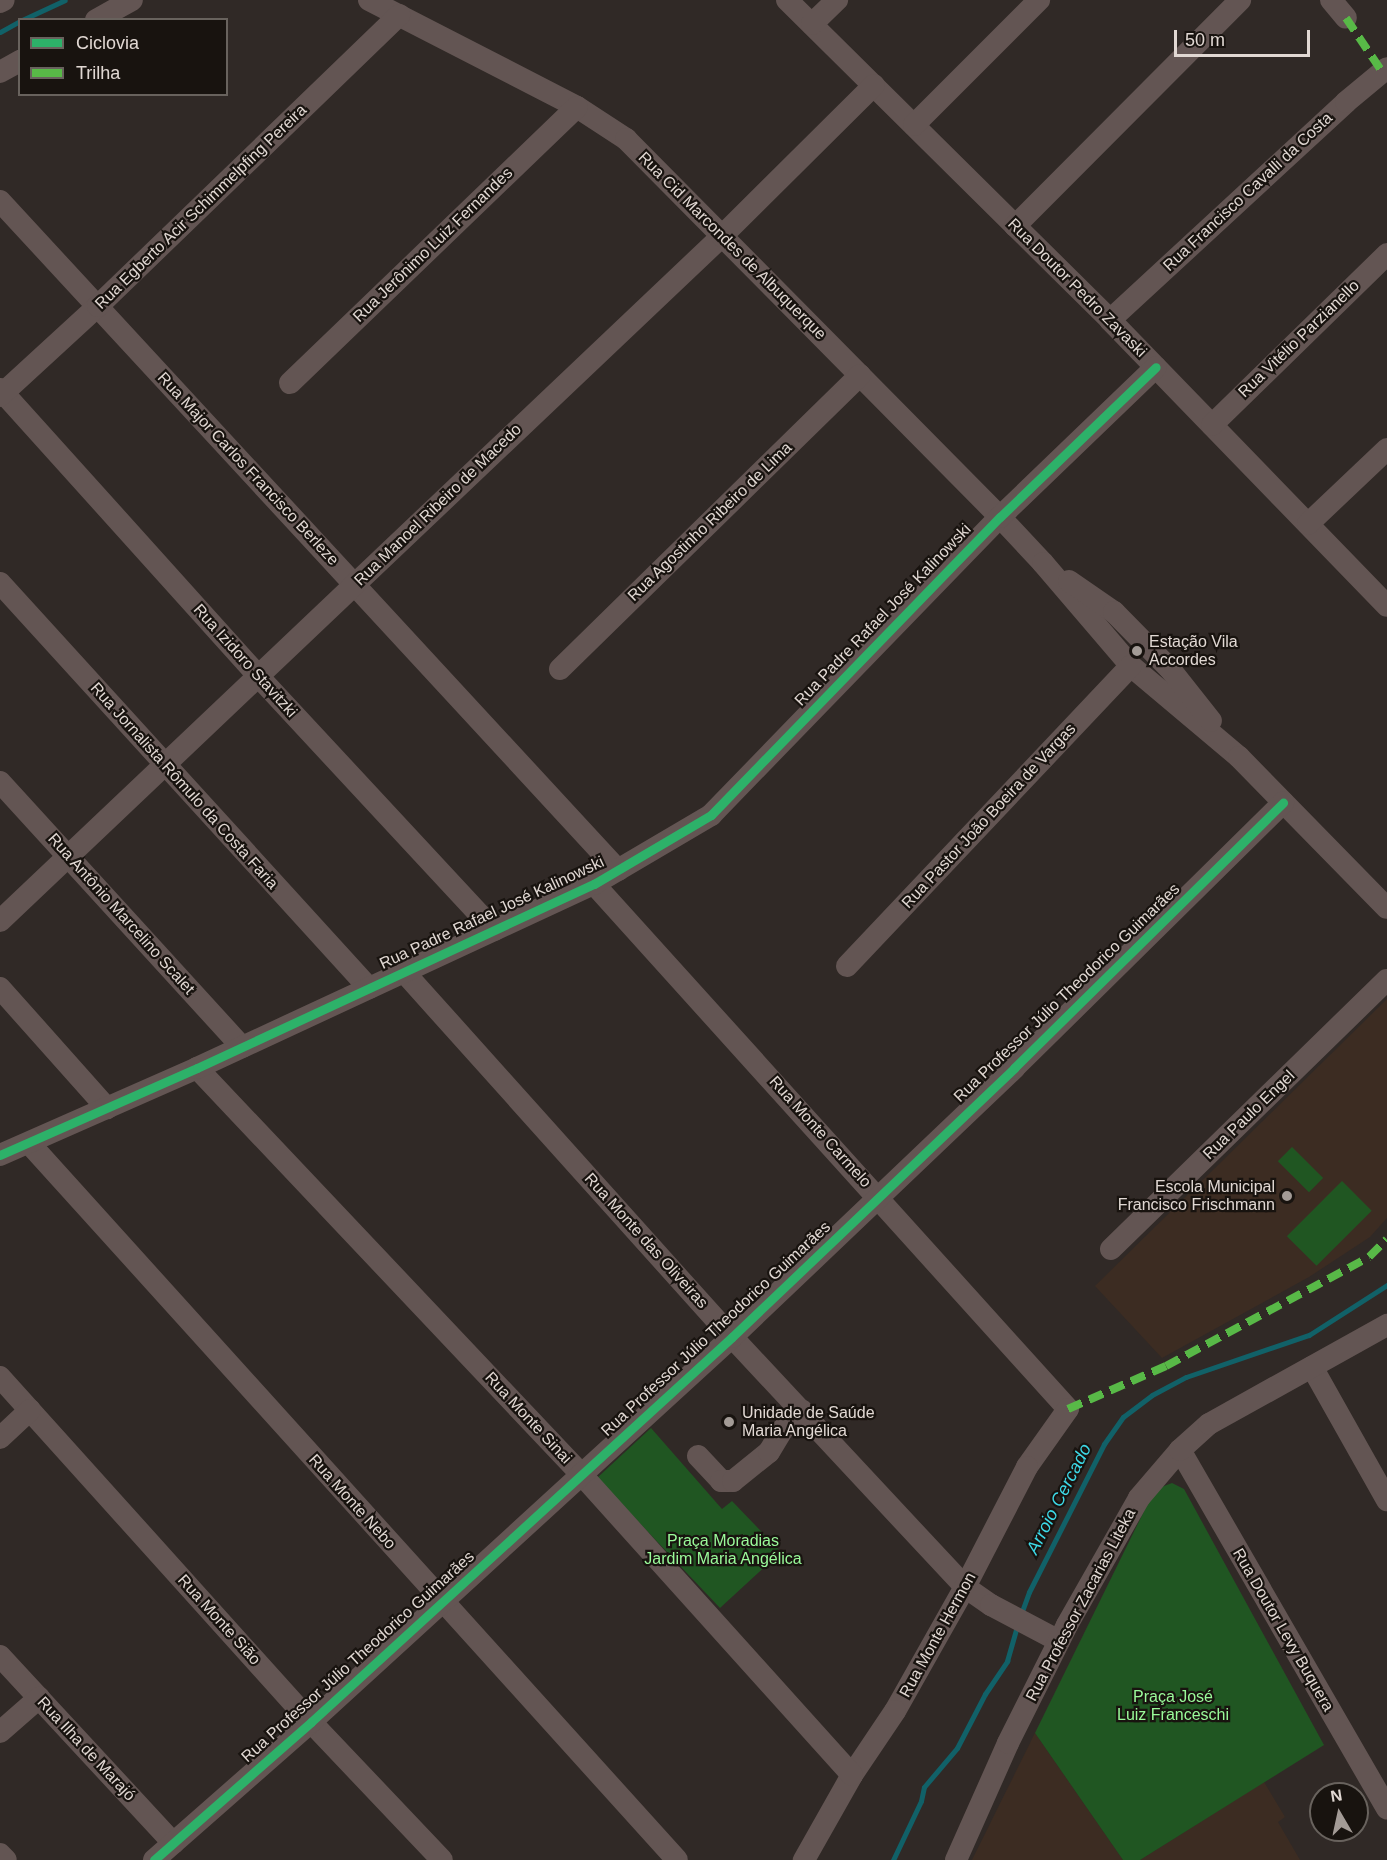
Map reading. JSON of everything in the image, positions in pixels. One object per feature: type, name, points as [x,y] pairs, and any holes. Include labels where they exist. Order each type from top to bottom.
[{"type":"street","points":[[100,18],[132,0]]},
{"type":"street","name":"Rua Cid Marcondes de Albuquerque","points":[[369,0],[577,107],[626,139],[1000,517],[1043,562],[1131,666],[1239,757]]},
{"type":"street","name":"Rua Doutor Pedro Zavaski","points":[[787,0],[1110,320],[1387,606]]},
{"type":"street","points":[[812,24],[837,0]]},
{"type":"street","points":[[914,125],[1039,0]]},
{"type":"street","points":[[1015,226],[1240,0]]},
{"type":"street","points":[[1331,0],[1346,18]]},
{"type":"street","name":"Rua Egberto Acir Schimmelpfing Pereira","points":[[1,393],[98,306],[399,15]]},
{"type":"street","points":[[0,72],[18,62]]},
{"type":"street","name":"Rua Francisco Cavalli da Costa","points":[[1110,320],[1354,94],[1387,68]]},
{"type":"street","name":"Rua Manoel Ribeiro de Macedo","points":[[0,921],[722,236],[874,85]]},
{"type":"street","name":"Rua Jerônimo Luiz Fernandes","points":[[290,383],[577,107]]},
{"type":"street","name":"Rua Major Carlos Francisco Berleze","points":[[0,201],[618,870]]},
{"type":"street","name":"Rua Vitélio Parzianello","points":[[1212,425],[1387,254]]},
{"type":"street","name":"Rua Padre Rafael José Kalinowski","points":[[0,1155],[197,1068],[594,884],[711,815],[1000,517],[1156,367]]},
{"type":"street","name":"Rua Agostinho Ribeiro de Lima","points":[[560,669],[860,375]]},
{"type":"street","name":"Rua Izidoro Stavitzki","points":[[1,393],[258,676],[494,930]]},
{"type":"street","points":[[1308,524],[1387,449]]},
{"type":"street","name":"Rua Cid Marcondes de Albuquerque","points":[[1043,562],[1114,612],[1170,669],[1239,757],[1387,908]]},
{"type":"street","name":"Rua Jornalista Rômulo da Costa Faria","points":[[0,583],[369,988]]},
{"type":"street","name":"Rua Pastor João Boeira de Vargas","points":[[847,966],[1131,666]]},
{"type":"street","name":"Rua Antônio Marcelino Scalet","points":[[0,782],[242,1047]]},
{"type":"street","name":"Rua Professor Júlio Theodorico Guimarães","points":[[154,1860],[311,1722],[732,1337],[1014,1068],[1283,803]]},
{"type":"street","name":"Rua Monte Carmelo","points":[[594,884],[1068,1409]]},
{"type":"street","name":"Rua Monte das Oliveiras","points":[[404,972],[732,1337],[965,1587],[991,1605],[1049,1635]]},
{"type":"street","name":"Rua Paulo Engel","points":[[1112,1249],[1387,980]]},
{"type":"street","points":[[0,988],[107,1108]]},
{"type":"street","name":"Rua Monte Sinai","points":[[197,1068],[581,1474],[852,1774]]},
{"type":"street","name":"Rua Monte Nebo","points":[[29,1143],[442,1602],[678,1860]]},
{"type":"street","name":"Rua Professor Zacarias Liteka","points":[[956,1860],[1049,1635],[1139,1498],[1180,1450],[1209,1424],[1387,1325]]},
{"type":"street","points":[[1312,1367],[1387,1500]]},
{"type":"street","name":"Rua Monte Sião","points":[[0,1377],[311,1722],[442,1860]]},
{"type":"street","name":"Rua Monte Hermon","points":[[804,1860],[852,1774],[895,1711],[965,1587],[1027,1467],[1068,1409]]},
{"type":"street","points":[[0,1438],[30,1410]]},
{"type":"street","points":[[698,1456],[721,1481],[733,1481],[769,1452],[783,1430],[802,1411]]},
{"type":"street","name":"Rua Doutor Levy Buquera","points":[[1180,1450],[1387,1809]]},
{"type":"street","name":"Rua Ilha de Marajó","points":[[0,1656],[173,1843]]},
{"type":"street","points":[[0,1732],[39,1698]]},
{"type":"street","points":[[0,1854],[6,1860]]},
{"type":"shaded area","name":"Escola Municipal Francisco Frischmann","points":[[1387,999],[1387,1218],[1370,1237],[1309,1277],[1162,1358],[1095,1286]]},
{"type":"shaded area","points":[[1035,1733],[1123,1860],[972,1860]]},
{"type":"shaded area","points":[[1264,1782],[1285,1817],[1278,1822],[1300,1860],[1140,1860]]},
{"type":"green space","points":[[1292,1147],[1323,1178],[1309,1192],[1278,1161]]},
{"type":"green space","points":[[1342,1181],[1372,1211],[1317,1266],[1287,1236]]},
{"type":"green space","name":"Praça Moradias Jardim Maria Angélica","points":[[651,1428],[722,1509],[732,1501],[781,1552],[720,1608],[597,1478]]},
{"type":"green space","name":"Praça José Luiz Franceschi","points":[[1172,1483],[1184,1489],[1324,1745],[1140,1860],[1123,1860],[1035,1733],[1150,1499],[1159,1488]]},
{"type":"waterway","points":[[26,18],[65,0]]},
{"type":"waterway","points":[[0,32],[18,22]]},
{"type":"waterway","name":"Arroio Cercado","points":[[1021,1614],[1029,1592],[1104,1444],[1123,1417],[1152,1395],[1186,1377],[1309,1335],[1387,1285]]},
{"type":"waterway","name":"Arroio Cercado","points":[[893,1860],[921,1801],[924,1787],[957,1748],[985,1694],[1007,1661],[1017,1626]]},
{"type":"marked path","points":[[1346,18],[1381,70]]},
{"type":"marked path","points":[[1068,1409],[1166,1366],[1369,1257],[1387,1239]]},
{"type":"cycle path","points":[[0,1155],[197,1068],[594,884],[711,815],[1000,517],[1156,367]]},
{"type":"cycle path","points":[[154,1860],[311,1722],[732,1337],[1014,1068],[1283,803]]},
{"type":"place","name":"Estação Vila Accordes","points":[[1137,651]]},
{"type":"place","name":"Escola Municipal Francisco Frischmann","points":[[1287,1196]]},
{"type":"place","name":"Unidade de Saúde Maria Angélica","points":[[729,1422]]}]
